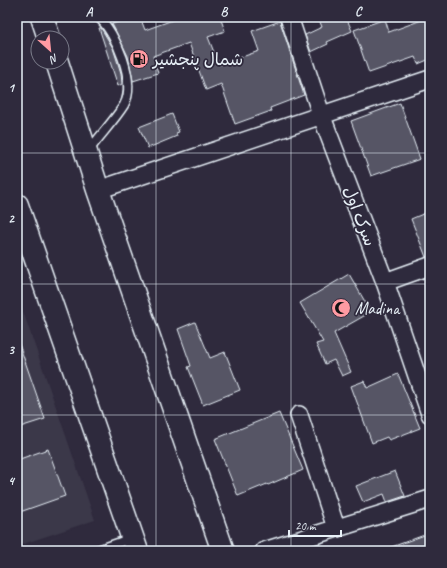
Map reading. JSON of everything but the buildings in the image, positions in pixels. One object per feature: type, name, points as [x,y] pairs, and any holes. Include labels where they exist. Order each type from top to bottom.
[{"type":"main road","points":[[42,17],[46,30]]},
{"type":"main road","points":[[60,70],[98,190],[223,551]]},
{"type":"main road","points":[[17,205],[135,544]]},
{"type":"street","name":"سرک‌ اول","points":[[289,17],[322,117],[385,282],[430,414]]},
{"type":"street","points":[[98,190],[430,80]]},
{"type":"street","points":[[385,282],[430,266]]},
{"type":"street","points":[[299,415],[336,528]]},
{"type":"street","points":[[264,551],[430,499]]},
{"type":"lane","points":[[86,154],[125,104],[128,81],[123,57],[114,37],[98,17]]},
{"type":"lane","points":[[95,551],[135,544]]},
{"type":"shaded area","points":[[17,294],[95,520],[17,546]]},
{"type":"place","name":"شمال پنجشیر","points":[[139,59]]},
{"type":"place","name":"Madina","points":[[341,308]]}]
